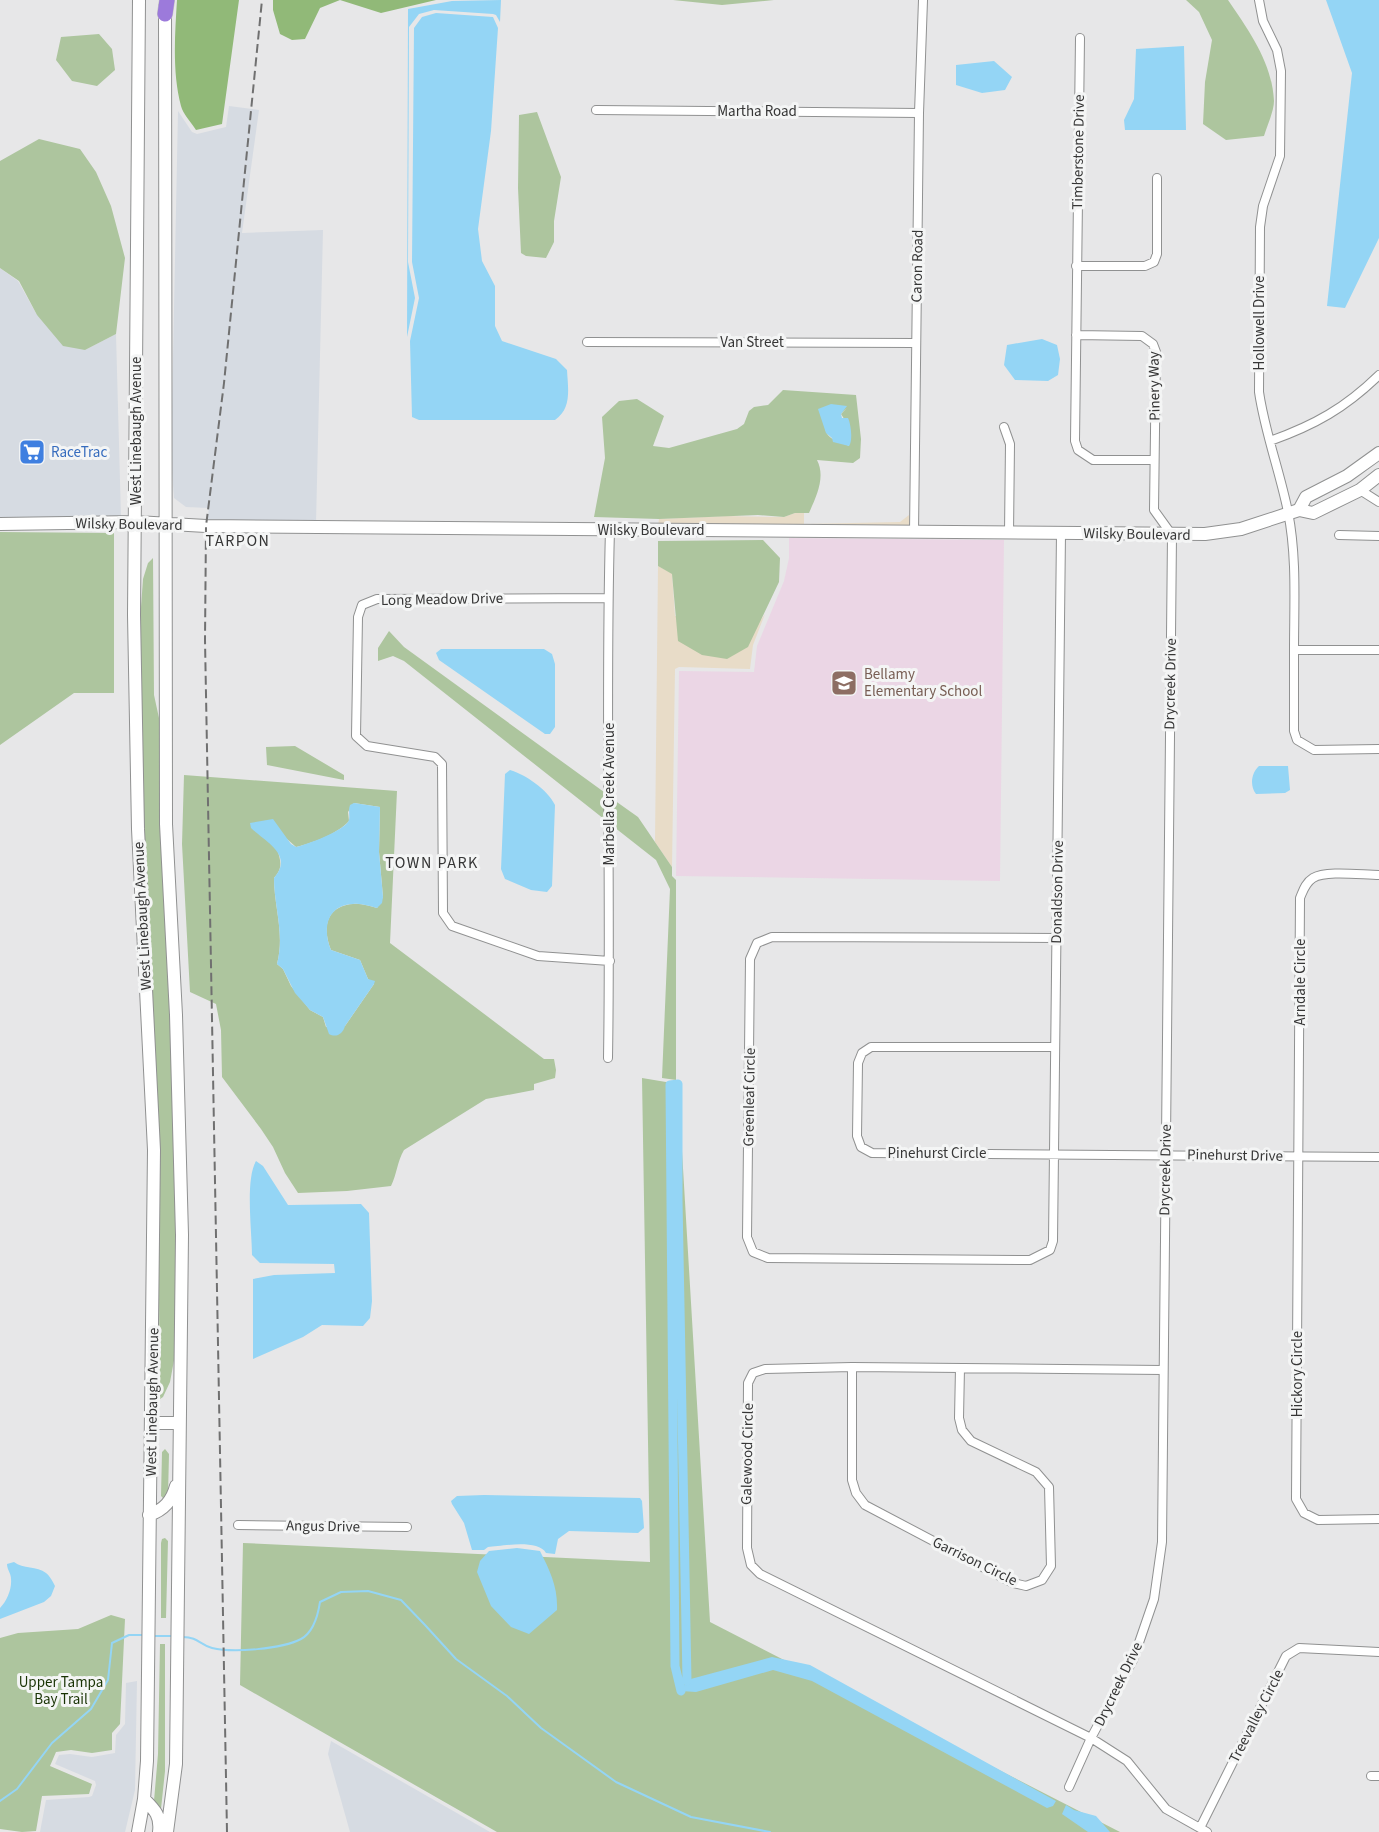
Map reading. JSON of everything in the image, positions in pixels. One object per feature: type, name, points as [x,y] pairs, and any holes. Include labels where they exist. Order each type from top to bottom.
[{"type":"main road","name":"West Linebaugh Avenue","points":[[138,1832],[144,1799],[147,1761],[154,1150],[138,829],[134,615],[139,0]]},
{"type":"main road","name":"West Linebaugh Avenue","points":[[166,5],[166,824],[176,1015],[182,1235],[176,1764],[167,1832]]},
{"type":"main road","points":[[1294,512],[1306,497],[1347,476],[1379,453]]},
{"type":"main road","name":"Wilsky Boulevard","points":[[0,524],[136,522],[206,526],[1205,534],[1232,531],[1294,512],[1312,513],[1360,490],[1379,475]]},
{"type":"main road","points":[[151,1423],[179,1423]]},
{"type":"main road","points":[[149,1515],[158,1512],[168,1504],[178,1479]]},
{"type":"main road","points":[[144,1799],[160,1820],[159,1832]]},
{"type":"street","name":"Caron Road","points":[[914,532],[919,113],[923,0]]},
{"type":"street","name":"Hollowell Drive","points":[[1259,0],[1263,21],[1277,50],[1281,72],[1280,156],[1263,206],[1260,226],[1259,392],[1263,417],[1294,512],[1294,731],[1297,740],[1314,750],[1379,749]]},
{"type":"street","name":"Timberstone Drive","points":[[1076,266],[1080,38]]},
{"type":"street","name":"Martha Road","points":[[596,110],[919,113]]},
{"type":"street","points":[[1154,460],[1093,460],[1078,450],[1075,441],[1076,266],[1146,266],[1154,262],[1157,254],[1157,178]]},
{"type":"street","name":"Pinery Way","points":[[1076,335],[1142,336],[1153,344],[1156,352],[1154,510],[1172,535]]},
{"type":"street","name":"Van Street","points":[[587,342],[916,343]]},
{"type":"street","points":[[1270,441],[1303,429],[1332,414],[1358,395],[1379,375]]},
{"type":"street","points":[[1004,427],[1010,444],[1009,533]]},
{"type":"street","points":[[1360,490],[1379,502]]},
{"type":"street","name":"Marbella Creek Avenue","points":[[608,1058],[610,530]]},
{"type":"street","name":"Donaldson Drive","points":[[1050,1250],[1053,1241],[1061,533]]},
{"type":"street","name":"Drycreek Drive","points":[[1069,1786],[1091,1738],[1133,1660],[1154,1599],[1162,1542],[1172,535]]},
{"type":"street","points":[[1339,535],[1379,536]]},
{"type":"street","name":"Long Meadow Drive","points":[[608,598],[377,599],[362,605],[358,617],[356,735],[367,746],[435,757],[442,764],[443,913],[452,926],[538,956],[610,961]]},
{"type":"street","points":[[1294,650],[1379,650]]},
{"type":"street","name":"Arndale Circle","points":[[1298,1156],[1300,898],[1305,886],[1313,878],[1325,874],[1379,875]]},
{"type":"street","name":"Greenleaf Circle","points":[[1050,1250],[1030,1260],[768,1258],[753,1252],[747,1238],[750,959],[758,943],[772,937],[1057,938]]},
{"type":"street","name":"Pinehurst Circle","points":[[1054,1154],[872,1153],[861,1147],[857,1136],[858,1063],[862,1053],[871,1047],[1055,1047]]},
{"type":"street","name":"Pinehurst Drive","points":[[1054,1154],[1379,1157]]},
{"type":"street","name":"Hickory Circle","points":[[1298,1156],[1296,1499],[1304,1513],[1318,1520],[1379,1520]]},
{"type":"street","name":"Galewood Circle","points":[[1091,1738],[760,1574],[751,1565],[747,1548],[748,1383],[753,1373],[765,1369],[852,1367],[1163,1370]]},
{"type":"street","name":"Garrison Circle","points":[[852,1367],[852,1480],[856,1493],[865,1505],[1013,1583],[1026,1586],[1042,1580],[1051,1566],[1050,1487],[1036,1472],[971,1441],[962,1430],[959,1418],[960,1368]]},
{"type":"street","name":"Angus Drive","points":[[238,1525],[407,1527]]},
{"type":"street","name":"Treevalley Circle","points":[[1204,1830],[1286,1656],[1299,1648],[1379,1652]]},
{"type":"street","points":[[1091,1738],[1127,1761],[1166,1809],[1204,1830]]},
{"type":"shaded area","points":[[229,106],[259,110],[242,233],[323,230],[316,523],[207,522],[209,508],[186,507],[174,498],[171,457],[178,111],[192,132],[197,134],[226,127]]},
{"type":"shaded area","points":[[0,268],[18,281],[37,315],[85,350],[116,334],[121,518],[0,519]]},
{"type":"shaded area","points":[[804,513],[804,524],[900,522],[909,515],[909,527],[658,526],[659,519],[725,516],[784,517]]},
{"type":"shaded area","points":[[789,538],[1004,540],[1000,881],[676,876],[679,671],[754,672],[757,646],[784,581],[789,558]]},
{"type":"shaded area","points":[[658,566],[672,573],[675,616],[761,620],[765,614],[753,645],[750,669],[679,667],[675,669],[672,867],[655,842]]},
{"type":"shaded area","points":[[137,1681],[135,1790],[125,1832],[40,1832],[46,1800],[89,1797],[92,1796],[96,1785],[95,1781],[55,1764],[59,1755],[92,1757],[115,1753],[116,1735],[125,1724],[126,1683]]},
{"type":"shaded area","points":[[331,1741],[490,1832],[350,1832],[328,1754]]},
{"type":"green space","points":[[177,0],[239,0],[222,124],[196,130],[182,109],[175,66]]},
{"type":"green space","points":[[273,0],[340,0],[320,8],[305,39],[292,40],[280,34],[273,10]]},
{"type":"green space","points":[[340,0],[436,0],[381,13]]},
{"type":"green space","points":[[673,0],[774,0],[722,5]]},
{"type":"green space","points":[[1186,0],[1228,0],[1251,35],[1269,73],[1274,101],[1264,136],[1226,140],[1203,124],[1205,82],[1212,40],[1199,12]]},
{"type":"green space","points":[[99,34],[112,49],[115,70],[97,86],[72,81],[56,60],[61,37]]},
{"type":"green space","points":[[537,112],[561,177],[554,221],[554,242],[546,258],[526,256],[521,253],[518,188],[519,115]]},
{"type":"green space","points":[[39,139],[80,149],[96,172],[111,206],[125,258],[116,334],[85,350],[63,346],[37,315],[19,281],[0,268],[0,161]]},
{"type":"green space","points":[[783,390],[856,395],[861,439],[860,458],[853,463],[817,460],[821,473],[820,480],[809,513],[795,513],[784,517],[758,515],[659,519],[594,517],[605,458],[602,417],[619,401],[637,399],[664,416],[653,446],[669,448],[737,429],[744,424],[749,411],[754,407],[768,405]],"holes":[[[847,408],[841,414],[850,428],[849,446],[831,438],[826,432],[825,428]]]},
{"type":"green space","points":[[0,532],[114,533],[114,693],[74,693],[0,745]]},
{"type":"green space","points":[[763,540],[780,558],[779,582],[748,647],[727,659],[702,655],[678,641],[672,574],[658,566],[658,541]]},
{"type":"green space","points":[[153,558],[154,695],[159,718],[161,843],[173,1056],[176,1195],[175,1355],[170,1382],[160,1399],[157,1096],[144,851],[140,621],[143,579],[148,563]]},
{"type":"green space","points":[[389,631],[404,647],[604,792],[604,819],[404,661],[393,656],[378,661],[378,648]]},
{"type":"green space","points":[[295,746],[344,775],[344,780],[267,765],[266,747]]},
{"type":"green space","points":[[184,775],[397,791],[390,943],[544,1059],[554,1059],[555,1078],[534,1084],[534,1090],[486,1099],[404,1150],[391,1186],[298,1193],[285,1173],[273,1147],[222,1077],[221,1030],[216,1004],[190,992],[182,844]],"holes":[[[354,803],[380,807],[379,852],[383,897],[377,908],[356,904],[337,909],[329,919],[327,926],[331,950],[360,960],[368,979],[374,984],[345,1026],[326,1027],[323,1017],[310,1010],[291,986],[283,969],[277,964],[280,942],[274,889],[274,878],[279,871],[280,864],[277,849],[287,839],[296,847],[338,830],[349,821],[348,812]]]},
{"type":"green space","points":[[614,800],[638,817],[672,867],[672,876],[676,880],[676,1080],[662,1078],[670,889],[656,860],[614,827]]},
{"type":"green space","points":[[642,1078],[678,1084],[710,1622],[1120,1832],[497,1832],[240,1685],[243,1543],[650,1562]]},
{"type":"green space","points":[[165,1449],[169,1454],[168,1496],[164,1499],[161,1496],[162,1452]]},
{"type":"green space","points":[[165,1538],[168,1541],[166,1618],[161,1618],[161,1543]]},
{"type":"green space","name":"Upper Tampa Bay Trail","points":[[111,1615],[125,1619],[120,1724],[112,1733],[112,1750],[92,1753],[71,1750],[56,1752],[50,1766],[92,1784],[89,1794],[42,1796],[36,1831],[0,1829],[0,1638],[18,1633],[78,1629]]},
{"type":"green space","points":[[160,1644],[165,1644],[165,1771],[161,1809],[154,1801],[158,1754]]},
{"type":"water","points":[[501,0],[500,22],[493,14],[434,10],[419,14],[409,27],[408,262],[415,298],[407,337],[408,9],[452,1]]},
{"type":"water","points":[[1326,0],[1379,0],[1379,238],[1345,308],[1327,306],[1352,73]]},
{"type":"water","points":[[436,13],[493,17],[498,28],[491,131],[478,229],[482,261],[495,286],[495,326],[502,341],[556,359],[567,370],[567,404],[555,420],[419,420],[412,417],[410,341],[419,298],[412,262],[414,28],[422,17]]},
{"type":"water","points":[[1184,46],[1186,130],[1125,130],[1124,120],[1134,99],[1136,49]]},
{"type":"water","points":[[994,61],[1012,77],[1005,90],[982,93],[956,85],[956,65]]},
{"type":"water","points":[[1042,339],[1057,345],[1060,359],[1058,375],[1048,381],[1015,380],[1004,365],[1007,345]]},
{"type":"water","points":[[831,404],[847,406],[841,414],[842,418],[848,418],[850,424],[849,446],[833,442],[826,433],[818,409]]},
{"type":"water","points":[[441,649],[544,649],[552,654],[555,664],[555,727],[550,734],[545,734],[439,660],[436,653]]},
{"type":"water","points":[[1259,766],[1288,766],[1290,790],[1285,793],[1256,794],[1252,779]]},
{"type":"water","points":[[510,770],[536,783],[555,805],[552,886],[547,892],[531,890],[505,879],[501,869],[505,774]]},
{"type":"water","points":[[354,803],[380,807],[379,852],[383,897],[382,903],[377,908],[359,904],[344,905],[332,913],[329,919],[327,934],[331,950],[360,960],[368,979],[375,981],[343,1031],[334,1036],[329,1034],[323,1017],[310,1010],[295,993],[283,969],[277,964],[280,931],[274,878],[281,862],[276,850],[251,828],[250,823],[273,819],[291,844],[296,847],[341,828],[349,820],[349,807]]},
{"type":"water","points":[[256,1161],[263,1166],[288,1205],[361,1204],[369,1213],[372,1301],[370,1318],[363,1326],[322,1325],[303,1337],[253,1359],[253,1279],[274,1275],[335,1273],[334,1264],[260,1263],[252,1255],[250,1193]]},
{"type":"water","points":[[457,1496],[640,1498],[644,1528],[638,1533],[569,1531],[558,1539],[555,1554],[546,1553],[536,1546],[519,1544],[472,1550],[464,1523],[451,1501]]},
{"type":"water","points":[[517,1548],[540,1551],[555,1586],[557,1610],[529,1634],[511,1627],[491,1606],[477,1572],[480,1561],[489,1551]]},
{"type":"water","points":[[14,1562],[46,1573],[55,1586],[51,1596],[44,1602],[0,1619],[0,1608],[11,1587],[7,1564]]},
{"type":"water","points":[[772,1657],[810,1665],[1056,1801],[1053,1806],[1047,1808],[812,1681],[773,1670],[696,1692],[681,1691],[687,1680]]},
{"type":"water","points":[[1066,1805],[1074,1810],[1096,1816],[1110,1832],[1088,1832],[1062,1814]]},
{"type":"waterway","points":[[681,1691],[675,1666],[670,1085],[678,1084],[687,1681]]},
{"type":"waterway","points":[[183,1637],[192,1638],[212,1648],[244,1650],[270,1648],[305,1636],[315,1623],[320,1602],[341,1592],[368,1591],[401,1600],[456,1659],[507,1696],[541,1728],[616,1782],[691,1817],[770,1832]]},
{"type":"waterway","points":[[0,1801],[17,1789],[52,1743],[91,1709],[108,1680],[112,1643],[129,1635],[144,1635]]},
{"type":"waterway","points":[[153,1636],[174,1636]]},
{"type":"railway","points":[[227,1832],[205,640],[206,526],[224,383],[262,0]]},
{"type":"place","name":"RaceTrac","points":[[32,452]]},
{"type":"place","name":"Bellamy Elementary School","points":[[844,683]]},
{"type":"district","name":"TARPON","points":[[238,540]]},
{"type":"district","name":"TOWN PARK","points":[[432,862]]}]
